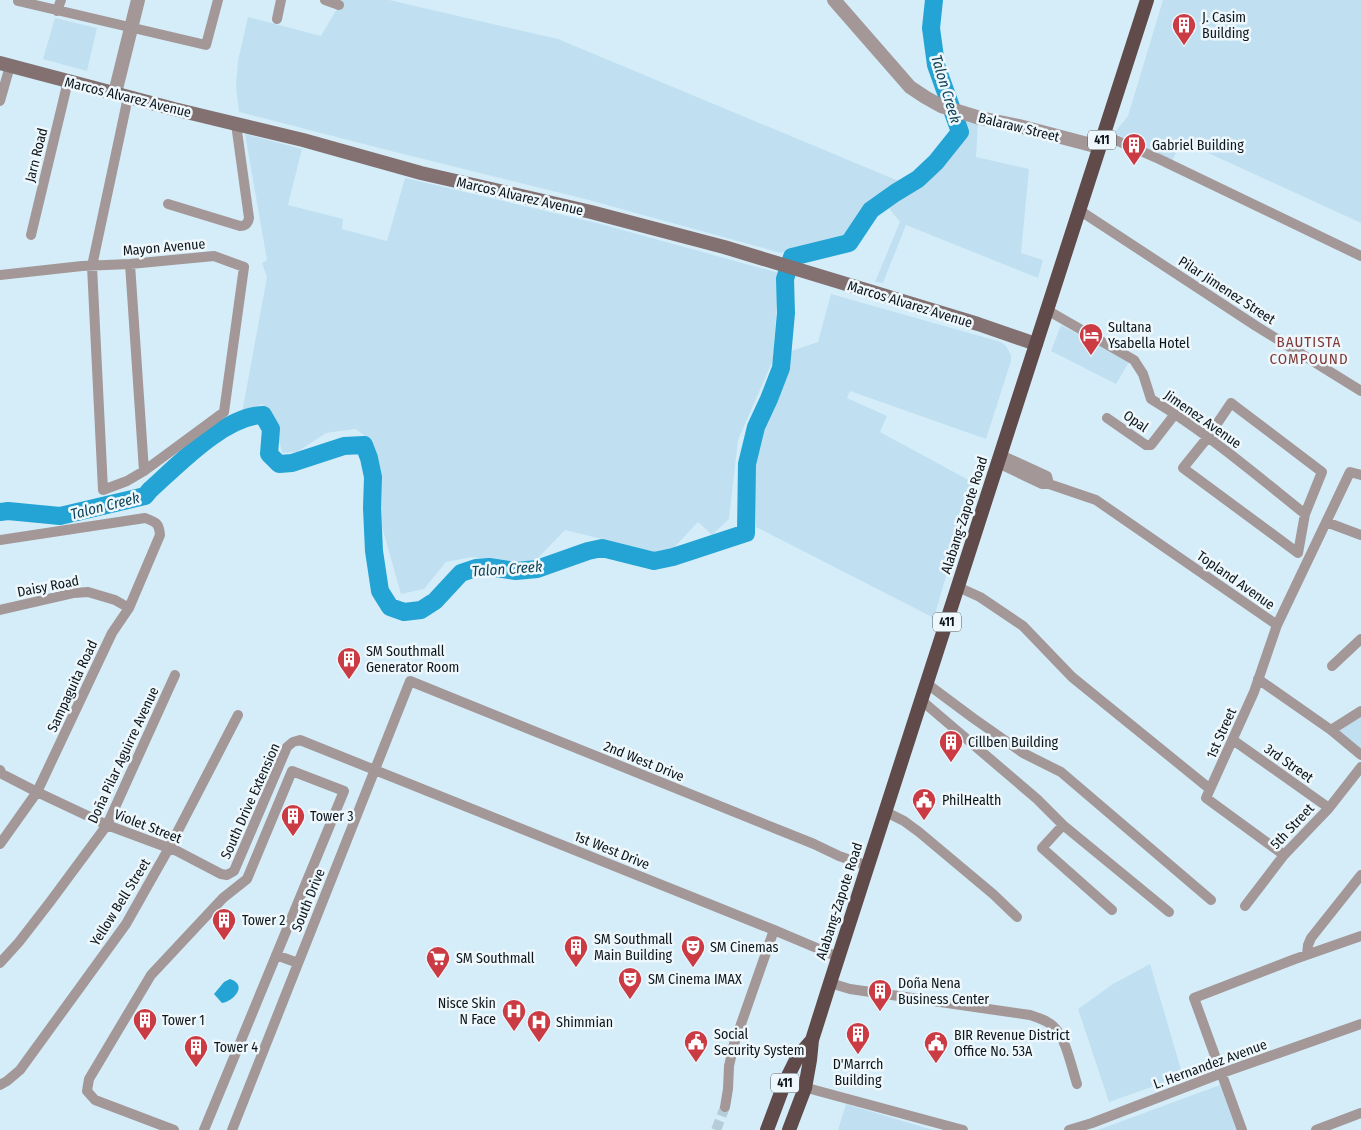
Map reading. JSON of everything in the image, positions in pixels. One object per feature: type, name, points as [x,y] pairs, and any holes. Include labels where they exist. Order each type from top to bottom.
[{"type":"highway","name":"Alabang-Zapote Road","points":[[789,1130],[805,1088],[812,1040],[838,957],[1147,0]]},
{"type":"highway","name":"Alabang-Zapote Road","points":[[767,1130],[785,1082],[798,1056],[812,1040]]},
{"type":"main road","name":"Marcos Alvarez Avenue","points":[[5,65],[303,140],[421,173],[591,212],[724,247],[978,324],[1036,344]]},
{"type":"street","points":[[58,10],[61,0]]},
{"type":"street","points":[[130,264],[144,470],[127,481],[103,490],[92,266],[131,28],[138,0]]},
{"type":"street","points":[[18,1],[206,45],[218,0]]},
{"type":"street","points":[[277,19],[282,0]]},
{"type":"street","points":[[326,0],[339,5]]},
{"type":"street","name":"Balaraw Street","points":[[834,0],[910,87],[941,106],[980,118],[1101,141]]},
{"type":"street","points":[[0,101],[5,65]]},
{"type":"street","name":"Jarn Road","points":[[31,235],[68,81]]},
{"type":"street","points":[[168,204],[240,226],[247,224],[248,218],[236,124]]},
{"type":"street","points":[[1101,141],[1159,159],[1361,256]]},
{"type":"street","name":"Pilar Jimenez Street","points":[[1079,210],[1256,326],[1361,391]]},
{"type":"street","name":"Mayon Avenue","points":[[0,275],[214,256],[244,267],[224,412],[144,470]]},
{"type":"street","name":"Jimenez Avenue","points":[[1047,310],[1134,360],[1143,374],[1151,399],[1208,437],[1305,514]]},
{"type":"street","points":[[1231,403],[1322,472],[1305,514],[1298,554],[1183,468],[1208,437],[1231,403]]},
{"type":"street","name":"Opal","points":[[1108,418],[1149,446],[1175,414]]},
{"type":"street","name":"Topland Avenue","points":[[999,459],[1016,467],[1047,476],[1049,484],[1096,500],[1277,625],[1258,679]]},
{"type":"street","points":[[1277,625],[1350,472],[1361,475]]},
{"type":"street","name":"Sampaguita Road","points":[[0,540],[145,518],[154,521],[159,527],[160,535],[129,608],[112,633],[37,792],[0,844]]},
{"type":"street","points":[[1326,522],[1361,535]]},
{"type":"street","points":[[958,588],[980,597],[1023,626],[1072,677],[1208,794],[1284,855]]},
{"type":"street","name":"Daisy Road","points":[[0,610],[74,593],[88,592],[115,600],[129,608]]},
{"type":"street","points":[[1332,666],[1361,640]]},
{"type":"street","name":"Doña Pilar Aguirre Avenue","points":[[0,963],[50,902],[107,824],[175,675]]},
{"type":"street","points":[[1258,679],[1331,730],[1361,754]]},
{"type":"street","name":"1st Street","points":[[1208,794],[1258,679]]},
{"type":"street","name":"South Drive","points":[[232,1130],[410,681]]},
{"type":"street","name":"2nd West Drive","points":[[410,681],[814,844],[839,856],[868,866]]},
{"type":"street","points":[[926,683],[1023,753],[1061,772],[1211,900]]},
{"type":"street","points":[[921,700],[1037,799],[1063,824],[1169,912]]},
{"type":"street","points":[[1331,730],[1361,710]]},
{"type":"street","name":"Yellow Bell Street","points":[[0,1085],[7,1082],[20,1070],[126,924],[169,848],[238,715]]},
{"type":"street","name":"South Drive Extension","points":[[234,871],[287,747],[293,742],[300,740],[375,769]]},
{"type":"street","name":"3rd Street","points":[[1233,740],[1328,808]]},
{"type":"street","name":"5th Street","points":[[1245,906],[1284,855],[1328,808],[1361,767]]},
{"type":"street","name":"1st West Drive","points":[[375,769],[838,957]]},
{"type":"street","name":"Violet Street","points":[[0,770],[2,774],[37,792],[107,824],[187,856],[221,874],[234,871]]},
{"type":"street","points":[[174,1130],[95,1100],[86,1091],[89,1079],[152,974],[223,898],[247,879],[292,771],[344,791],[204,1130]]},
{"type":"street","points":[[886,812],[900,818],[915,829],[1017,916]]},
{"type":"street","points":[[1063,824],[1042,848],[1112,910]]},
{"type":"street","points":[[1307,955],[1311,938],[1361,875]]},
{"type":"street","points":[[725,1108],[729,1066],[734,1044],[774,930]]},
{"type":"street","points":[[1242,1130],[1194,998],[1361,936]]},
{"type":"street","points":[[276,955],[298,963]]},
{"type":"street","points":[[830,983],[850,989],[1030,1015],[1044,1020],[1055,1027],[1062,1039],[1077,1084]]},
{"type":"street","name":"L. Hernandez Avenue","points":[[1069,1130],[1361,1024]]},
{"type":"street","points":[[785,1082],[962,1130]]},
{"type":"street","points":[[1316,1130],[1361,1113]]},
{"type":"shaded area","points":[[342,0],[389,0],[558,39],[901,182],[865,204],[842,240],[806,244],[781,253],[585,199],[239,112],[236,86],[238,61],[248,17],[321,36]]},
{"type":"shaded area","points":[[1163,0],[1361,0],[1361,223],[1182,141],[1172,161],[1114,133],[1128,116]]},
{"type":"shaded area","points":[[55,18],[97,28],[87,71],[43,59]]},
{"type":"shaded area","points":[[959,117],[978,123],[976,157],[1029,169],[1021,253],[1043,260],[1038,278],[906,225],[883,283],[875,282],[900,222],[884,202],[921,186],[958,132]]},
{"type":"shaded area","points":[[245,134],[302,149],[288,205],[343,219],[342,229],[387,241],[405,178],[597,223],[779,273],[773,360],[738,440],[729,519],[712,535],[698,522],[667,555],[565,530],[533,563],[472,557],[446,562],[424,589],[401,594],[380,520],[372,442],[356,429],[326,433],[297,452],[282,453],[273,415],[262,404],[242,413],[267,277],[262,263],[267,260]]},
{"type":"shaded area","points":[[831,294],[1001,342],[1006,346],[1011,355],[1011,361],[986,439],[850,391],[847,398],[887,416],[880,432],[976,484],[955,545],[934,618],[756,527],[754,473],[760,431],[788,369],[785,353],[818,342]]},
{"type":"shaded area","name":"Sultana Ysabella Hotel","points":[[1061,325],[1129,362],[1116,384],[1051,351]]},
{"type":"shaded area","points":[[1361,717],[1361,750],[1339,731]]},
{"type":"shaded area","points":[[1150,964],[1183,1076],[1109,1102],[1078,1009],[1113,984]]},
{"type":"shaded area","points":[[1220,1085],[1237,1130],[1098,1130]]},
{"type":"shaded area","points":[[846,1104],[933,1130],[838,1130]]},
{"type":"water","points":[[230,979],[238,985],[239,989],[235,996],[222,1003],[214,994],[224,982]]},
{"type":"waterway","name":"Talon Creek","points":[[0,512],[8,511],[60,516],[145,496],[188,456],[217,433],[248,417],[263,415],[271,429],[269,454],[279,464],[292,463],[344,446],[364,445],[373,477],[374,551],[380,591],[390,607],[404,612],[421,610],[435,601],[461,573],[476,568],[489,567],[516,571],[537,569],[602,548],[654,561],[673,557],[746,533],[747,464],[756,427],[781,368],[786,313],[785,279],[792,257],[849,243],[871,210],[918,179],[936,162],[960,132],[936,65],[931,28],[934,0]]},
{"type":"tunnel","points":[[716,1130],[725,1107]]},
{"type":"place","name":"J. Casim Building","points":[[1184,46]]},
{"type":"place","name":"Gabriel Building","points":[[1134,166]]},
{"type":"place","name":"Sultana Ysabella Hotel","points":[[1091,356]]},
{"type":"place","name":"SM Southmall Generator Room","points":[[349,680]]},
{"type":"place","name":"Cillben Building","points":[[951,763]]},
{"type":"place","name":"PhilHealth","points":[[924,821]]},
{"type":"place","name":"Tower 3","points":[[293,837]]},
{"type":"place","name":"Tower 2","points":[[224,941]]},
{"type":"place","name":"SM Southmall Main Building","points":[[576,968]]},
{"type":"place","name":"SM Cinemas","points":[[693,968]]},
{"type":"place","name":"SM Southmall","points":[[438,979]]},
{"type":"place","name":"SM Cinema IMAX","points":[[630,1000]]},
{"type":"place","name":"Doña Nena Business Center","points":[[880,1012]]},
{"type":"place","name":"Nisce Skin N Face","points":[[514,1032]]},
{"type":"place","name":"Tower 1","points":[[145,1041]]},
{"type":"place","name":"Shimmian","points":[[539,1043]]},
{"type":"place","name":"D'Marrch Building","points":[[858,1055]]},
{"type":"place","name":"Social Security System","points":[[696,1063]]},
{"type":"place","name":"BIR Revenue District Office No. 53A","points":[[936,1064]]},
{"type":"place","name":"Tower 4","points":[[196,1068]]},
{"type":"district","name":"BAUTISTA COMPOUND","points":[[1309,350]]}]
